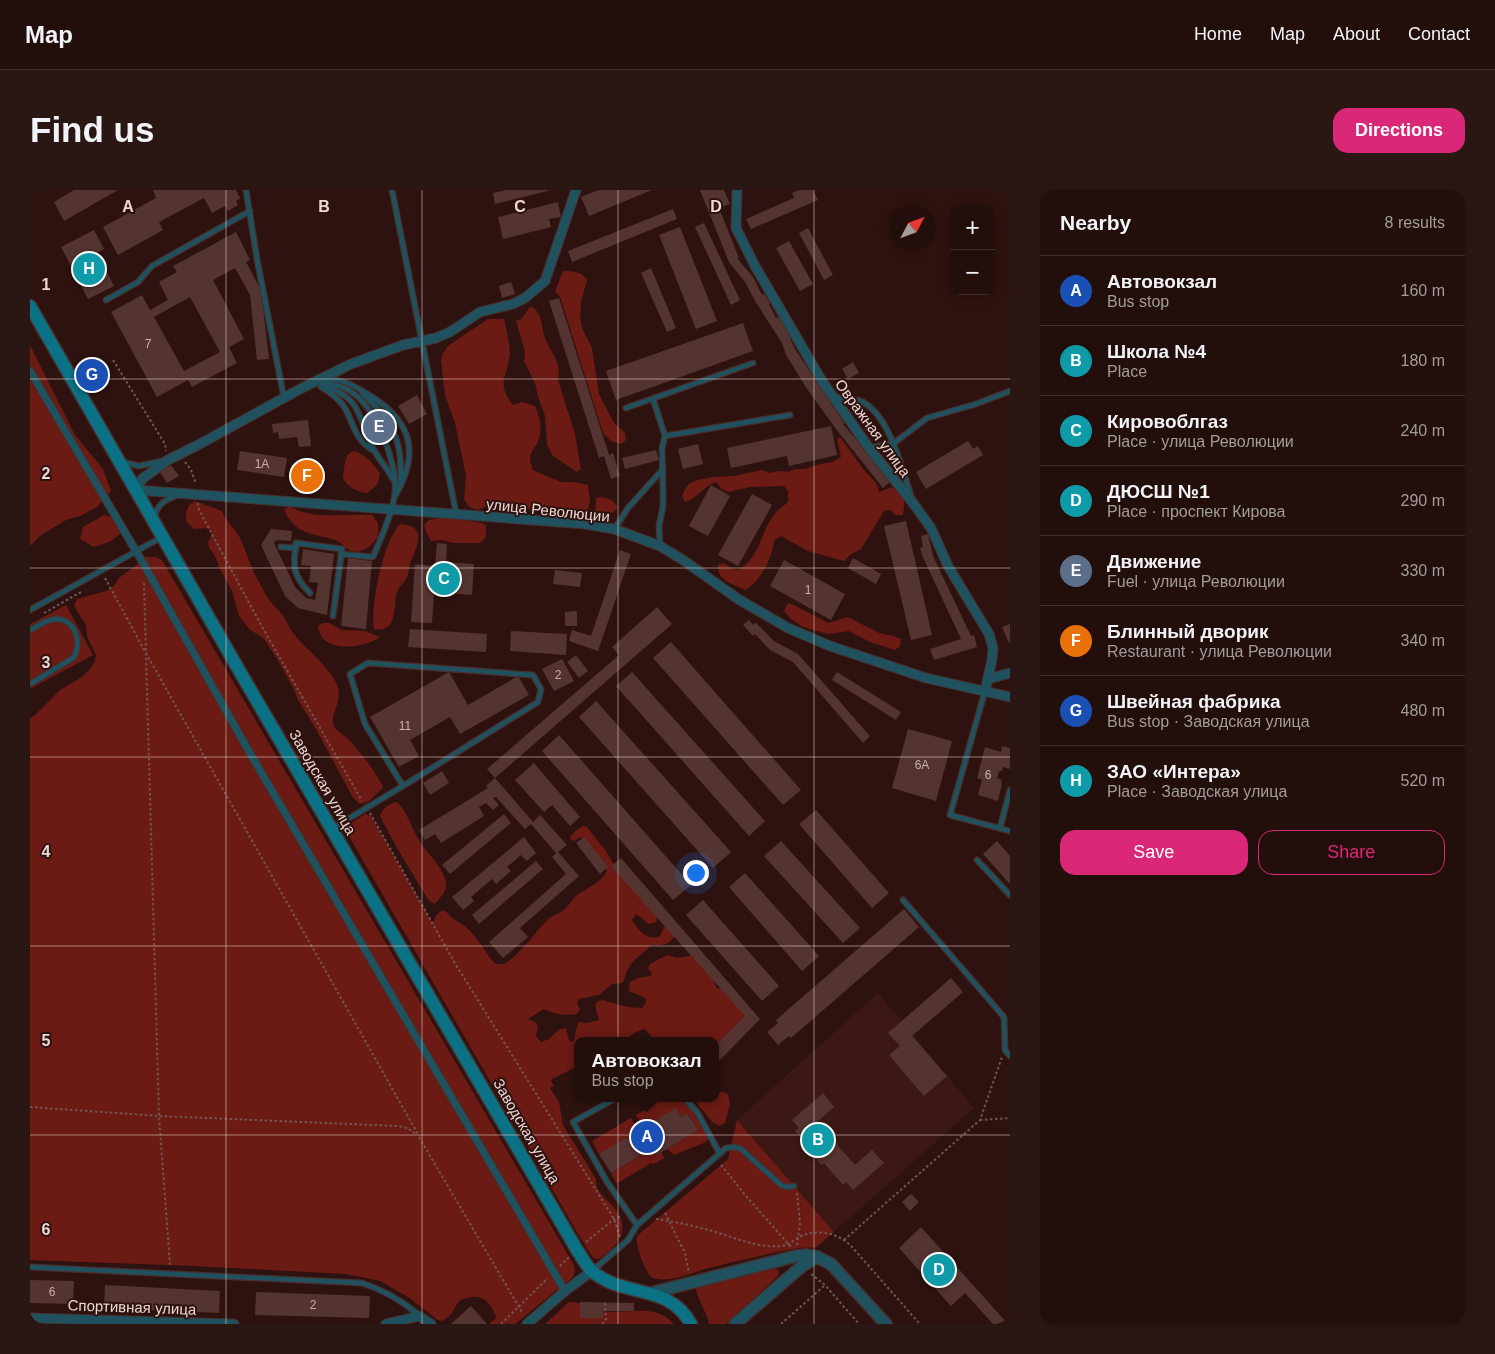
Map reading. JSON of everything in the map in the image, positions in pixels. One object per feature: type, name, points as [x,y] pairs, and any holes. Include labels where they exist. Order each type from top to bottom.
[{"type":"main road","name":"Заводская улица","points":[[30,306],[577,1250],[592,1271]]},
{"type":"main road","points":[[592,1271],[614,1284],[651,1292],[669,1300],[691,1324]]},
{"type":"street","points":[[136,490],[142,478],[171,458],[313,382],[351,364],[402,345],[436,338],[450,332],[480,312],[513,304],[525,298],[544,281],[576,190]]},
{"type":"street","name":"Овражная улица","points":[[736,190],[736,228],[806,355],[869,448],[931,528],[948,566],[989,634],[993,648],[985,691]]},
{"type":"street","points":[[30,371],[143,563],[251,756],[564,1291]]},
{"type":"street","name":"улица Революции","points":[[136,490],[584,524],[614,530],[660,546],[738,599],[788,628],[830,646],[926,678],[1010,697]]},
{"type":"street","points":[[988,679],[1010,672]]},
{"type":"street","points":[[651,1292],[796,1256],[818,1256],[838,1270],[886,1324]]},
{"type":"street","points":[[735,1324],[802,1266],[818,1256]]},
{"type":"street","points":[[528,1323],[564,1291],[592,1271]]},
{"type":"street","points":[[386,1324],[420,1316],[431,1324]]},
{"type":"street","name":"Спортивная улица","points":[[30,1318],[234,1324]]},
{"type":"lane","points":[[246,190],[257,259],[284,398]]},
{"type":"lane","points":[[392,190],[457,515]]},
{"type":"lane","points":[[106,300],[138,282],[152,266],[250,211]]},
{"type":"lane","points":[[626,408],[753,363]]},
{"type":"lane","points":[[313,382],[334,379],[357,388],[392,412],[405,430],[410,460],[406,478],[393,499]]},
{"type":"lane","points":[[313,382],[327,390],[340,401],[359,439],[365,446],[374,451]]},
{"type":"lane","points":[[313,382],[336,389],[348,397],[358,408],[374,451],[395,485]]},
{"type":"lane","points":[[313,382],[344,387],[363,401],[376,420],[384,439],[395,485],[390,510],[373,557],[341,554]]},
{"type":"lane","points":[[357,388],[381,411],[397,438],[402,467],[400,488]]},
{"type":"lane","points":[[869,448],[894,443],[926,418],[976,404],[1010,391]]},
{"type":"lane","points":[[833,396],[860,401],[871,408],[894,443],[913,503]]},
{"type":"lane","points":[[653,398],[665,436],[662,448],[663,506],[659,526],[660,546]]},
{"type":"lane","points":[[665,436],[790,415]]},
{"type":"lane","points":[[120,462],[139,466],[171,458]]},
{"type":"lane","points":[[614,530],[628,508],[663,469]]},
{"type":"lane","points":[[153,520],[159,504],[166,499],[182,494]]},
{"type":"lane","points":[[30,610],[163,536]]},
{"type":"lane","points":[[310,593],[301,584],[293,566],[296,543],[342,548],[333,616]]},
{"type":"lane","points":[[281,547],[296,548]]},
{"type":"lane","points":[[30,630],[52,620],[62,620],[69,624],[74,631],[78,644],[73,658],[30,684]]},
{"type":"lane","points":[[332,828],[403,786],[538,702],[540,689],[533,675],[368,663],[350,674],[365,724],[403,786]]},
{"type":"lane","points":[[985,691],[950,815],[1010,831]]},
{"type":"lane","points":[[1000,828],[1010,790]]},
{"type":"lane","points":[[977,860],[1010,895]]},
{"type":"lane","points":[[903,900],[1004,1017],[1005,1050],[1010,1056]]},
{"type":"lane","points":[[609,1102],[573,1122],[607,1182],[637,1225]]},
{"type":"lane","points":[[688,1102],[697,1112],[720,1154]]},
{"type":"lane","points":[[592,1271],[628,1240],[637,1225],[726,1148],[735,1147],[741,1149],[781,1185],[795,1187]]},
{"type":"lane","points":[[30,1267],[362,1282],[379,1288],[401,1300],[420,1316]]},
{"type":"path","points":[[113,360],[165,444],[166,451],[171,458],[187,464],[191,470],[199,494],[197,505],[199,510],[261,625],[456,965],[614,1219],[620,1237]]},
{"type":"path","points":[[143,563],[159,1116],[170,1273]]},
{"type":"path","points":[[105,578],[419,1136],[528,1323]]},
{"type":"path","points":[[844,1240],[980,1120],[1005,1050]]},
{"type":"path","points":[[30,1107],[159,1116],[398,1126],[407,1128],[419,1136]]},
{"type":"path","points":[[980,1120],[1010,1118]]},
{"type":"path","points":[[794,1249],[799,1237],[800,1224],[795,1187]]},
{"type":"path","points":[[665,1213],[685,1253],[689,1274]]},
{"type":"path","points":[[501,1324],[577,1250],[614,1219],[631,1215]]},
{"type":"path","points":[[647,1216],[719,1233],[751,1244],[783,1246],[808,1234],[831,1234],[844,1240],[920,1324]]},
{"type":"path","points":[[781,1324],[825,1285]]},
{"type":"path","points":[[602,1324],[606,1319],[606,1303]]},
{"type":"shaded area","points":[[563,271],[580,273],[587,280],[581,302],[580,317],[582,328],[592,348],[599,394],[614,423],[625,433],[626,440],[621,444],[611,441],[603,433],[560,297],[555,291]]},
{"type":"shaded area","points":[[531,306],[540,316],[545,338],[557,363],[558,380],[575,434],[581,469],[577,472],[552,455],[547,444],[545,416],[535,383],[524,361],[525,351],[516,321],[521,319]]},
{"type":"shaded area","points":[[488,319],[504,319],[505,322],[510,353],[504,379],[505,391],[508,397],[513,405],[522,402],[535,406],[538,414],[541,428],[540,437],[530,456],[533,470],[561,482],[588,485],[590,499],[588,510],[577,517],[541,509],[514,509],[501,505],[487,506],[478,510],[469,507],[464,499],[466,476],[455,423],[445,395],[441,360],[443,353],[449,345]]},
{"type":"shaded area","points":[[30,345],[75,435],[103,469],[111,491],[97,507],[80,516],[66,520],[41,535],[30,546]]},
{"type":"shaded area","points":[[840,437],[876,483],[879,492],[892,487],[900,493],[904,498],[903,515],[896,515],[890,510],[884,511],[861,549],[851,554],[844,561],[808,551],[781,536],[774,541],[771,555],[761,574],[746,590],[731,584],[723,578],[718,570],[718,565],[724,563],[738,570],[751,559],[773,516],[788,502],[788,491],[784,486],[750,487],[729,492],[722,489],[716,482],[694,498],[685,502],[682,496],[685,489],[690,483],[697,480],[713,477],[734,476],[762,470],[770,473],[788,472],[832,462],[841,457],[837,439]]},
{"type":"shaded area","points":[[354,451],[369,460],[380,474],[377,485],[367,493],[353,488],[343,478],[346,458]]},
{"type":"shaded area","points":[[601,497],[611,500],[618,507],[614,512],[595,519],[596,498]]},
{"type":"shaded area","points":[[195,501],[222,511],[239,536],[255,575],[268,598],[283,616],[292,632],[331,674],[338,688],[339,695],[333,718],[335,728],[362,755],[383,788],[368,802],[359,804],[352,796],[276,657],[264,639],[250,630],[239,616],[232,591],[215,556],[209,548],[208,542],[212,531],[206,528],[194,529],[186,521],[189,505]]},
{"type":"shaded area","points":[[289,506],[299,511],[319,515],[372,515],[378,523],[377,538],[363,550],[351,551],[337,541],[299,529],[284,510]]},
{"type":"shaded area","points":[[104,515],[116,520],[121,533],[111,541],[94,547],[80,539],[83,527]]},
{"type":"shaded area","points":[[446,517],[486,525],[485,538],[480,543],[431,541],[424,525],[429,520]]},
{"type":"shaded area","points":[[400,524],[408,525],[417,531],[418,542],[407,577],[397,592],[394,616],[391,623],[384,629],[374,629],[374,605],[379,574],[388,544]]},
{"type":"shaded area","points":[[141,557],[155,557],[162,560],[574,1265],[573,1277],[515,1324],[489,1324],[497,1317],[487,1302],[476,1297],[460,1301],[449,1316],[442,1321],[438,1320],[408,1297],[380,1281],[346,1274],[30,1260],[30,718],[60,690],[82,677],[95,661],[96,655],[87,636],[86,625],[74,606],[77,599],[106,591],[114,586],[119,578],[143,560]]},
{"type":"shaded area","points":[[788,603],[828,623],[848,617],[879,633],[901,639],[900,646],[895,650],[870,642],[849,631],[828,634],[803,627],[791,619],[784,611]]},
{"type":"shaded area","points":[[66,605],[93,655],[30,689],[30,624]]},
{"type":"shaded area","points":[[323,623],[329,623],[342,630],[365,631],[380,637],[354,646],[334,645],[326,641],[321,635],[318,626]]},
{"type":"shaded area","points":[[397,802],[407,815],[422,845],[442,871],[446,883],[445,889],[435,904],[429,901],[380,816],[387,806]]},
{"type":"shaded area","points":[[365,814],[371,816],[433,924],[435,917],[443,910],[445,911],[469,930],[495,964],[508,962],[547,920],[564,910],[577,895],[597,882],[607,871],[583,838],[571,840],[570,837],[575,831],[584,826],[587,827],[606,851],[615,867],[659,914],[656,922],[649,924],[636,914],[632,920],[637,928],[647,936],[656,937],[660,936],[664,927],[670,923],[675,934],[671,941],[662,945],[651,945],[630,965],[622,983],[612,984],[599,995],[579,999],[577,1003],[580,1010],[576,1014],[560,1014],[544,1009],[528,1019],[535,1022],[538,1026],[536,1036],[541,1042],[549,1039],[560,1029],[566,1028],[569,1040],[573,1042],[574,1038],[574,1068],[552,1079],[551,1081],[554,1086],[550,1088],[559,1102],[563,1125],[596,1179],[599,1192],[615,1208],[622,1222],[621,1235],[618,1241],[613,1248],[600,1258],[593,1258],[578,1234],[346,831],[348,825]]},
{"type":"shaded area","points":[[667,955],[677,958],[694,955],[710,972],[717,989],[725,987],[752,1017],[719,1056],[719,1037],[652,1037],[645,1029],[628,1037],[574,1037],[579,1022],[587,1023],[599,1020],[595,1006],[598,1001],[603,1000],[627,1007],[642,1008],[646,1002],[645,998],[629,991],[630,982],[638,978],[650,976],[652,974],[648,969],[650,964]]},
{"type":"shaded area","points":[[878,993],[974,1108],[834,1232],[737,1120]]},
{"type":"shaded area","points":[[721,1091],[728,1094],[730,1104],[725,1123],[719,1126],[712,1122],[696,1102],[719,1102],[719,1093]]},
{"type":"shaded area","points":[[658,1102],[683,1102],[703,1127],[708,1139],[706,1142],[674,1155],[667,1149],[698,1130],[688,1114],[681,1117],[676,1109],[644,1128],[636,1115]]},
{"type":"shaded area","points":[[631,1118],[639,1131],[599,1154],[592,1141]]},
{"type":"shaded area","points":[[737,1120],[834,1232],[815,1248],[786,1250],[705,1269],[672,1279],[652,1278],[641,1258],[637,1236],[728,1159]]},
{"type":"shaded area","points":[[653,1148],[657,1155],[662,1152],[664,1158],[654,1164],[651,1163],[616,1183],[611,1173]]},
{"type":"shaded area","points":[[774,1267],[779,1271],[778,1276],[726,1324],[709,1324],[696,1288]]},
{"type":"shaded area","points":[[569,1302],[579,1303],[603,1311],[649,1311],[666,1317],[674,1324],[545,1324]]},
{"type":"building","points":[[74,190],[118,190],[64,221],[54,202]]},
{"type":"building","points":[[153,190],[236,190],[240,198],[236,201],[238,205],[228,211],[225,206],[212,213],[204,198],[159,222],[163,230],[118,255],[103,227],[156,198]]},
{"type":"building","points":[[506,190],[548,191],[495,204],[493,193]]},
{"type":"building","points":[[598,190],[652,190],[589,216],[581,197]]},
{"type":"building","points":[[700,190],[724,190],[730,204],[719,208],[739,258],[737,258],[753,277],[762,295],[764,294],[770,303],[776,318],[779,316],[792,337],[790,338],[795,349],[843,424],[891,481],[883,488],[836,429],[807,389],[786,355],[782,343],[745,282],[729,262]]},
{"type":"building","points":[[799,190],[813,190],[818,200],[751,229],[746,219],[794,198],[792,193]]},
{"type":"building","points":[[558,202],[561,217],[549,219],[551,227],[503,239],[498,217]]},
{"type":"building","points":[[673,209],[677,219],[572,262],[568,251]]},
{"type":"building","points":[[704,223],[740,300],[731,305],[695,227]]},
{"type":"building","points":[[680,227],[717,321],[696,329],[659,235]]},
{"type":"building","points":[[808,228],[833,275],[824,280],[799,233]]},
{"type":"building","points":[[94,230],[104,249],[97,253],[114,286],[88,299],[61,247]]},
{"type":"building","points":[[236,232],[250,260],[246,262],[261,290],[269,359],[257,360],[250,295],[235,268],[213,280],[244,339],[229,347],[237,363],[192,387],[188,380],[157,397],[111,312],[142,295],[150,310],[168,300],[159,282],[177,272],[173,266]],"holes":[[[190,297],[220,352],[184,371],[154,317]]]},
{"type":"building","points":[[789,241],[813,284],[800,291],[776,248]]},
{"type":"building","points":[[651,268],[676,328],[667,332],[641,273]]},
{"type":"building","points":[[511,282],[515,294],[502,298],[499,286]]},
{"type":"building","points":[[559,298],[609,455],[613,453],[620,476],[611,479],[604,456],[599,458],[549,301]]},
{"type":"building","points":[[743,323],[753,351],[616,400],[606,371]]},
{"type":"building","points":[[853,362],[859,373],[848,379],[842,369]]},
{"type":"building","points":[[417,395],[427,414],[409,424],[398,406]]},
{"type":"building","points":[[308,420],[311,446],[299,447],[297,437],[279,439],[278,432],[273,433],[272,424]]},
{"type":"building","points":[[831,426],[837,455],[789,466],[787,456],[731,468],[727,448]]},
{"type":"building","points":[[968,441],[973,449],[978,446],[983,455],[926,489],[916,472]]},
{"type":"building","points":[[698,444],[703,464],[683,469],[678,449]]},
{"type":"building","points":[[656,450],[659,460],[625,469],[622,458]]},
{"type":"building","points":[[240,451],[287,458],[284,477],[237,470]]},
{"type":"building","points":[[296,463],[314,466],[314,469],[320,470],[318,486],[293,482]]},
{"type":"building","points":[[171,465],[179,476],[167,483],[160,472]]},
{"type":"building","points":[[711,485],[730,496],[708,536],[689,526]]},
{"type":"building","points":[[752,494],[772,505],[738,566],[718,555]]},
{"type":"building","points":[[906,521],[932,635],[911,640],[884,526]]},
{"type":"building","points":[[271,529],[292,531],[291,541],[276,540],[274,543],[295,587],[306,598],[315,600],[318,583],[309,582],[311,566],[301,565],[303,549],[334,554],[327,615],[298,608],[285,596],[261,545]]},
{"type":"building","points":[[928,534],[933,556],[971,636],[974,635],[977,647],[934,660],[930,649],[961,639],[922,555],[920,548],[923,547],[921,536]]},
{"type":"building","points":[[437,543],[447,544],[446,562],[474,564],[472,595],[434,592],[432,623],[411,622],[415,564],[435,566]]},
{"type":"building","points":[[620,550],[631,554],[598,651],[569,641],[572,630],[591,636]]},
{"type":"building","points":[[348,558],[372,561],[366,629],[341,626]]},
{"type":"building","points":[[853,558],[881,574],[876,584],[848,568]]},
{"type":"building","points":[[784,560],[845,594],[831,620],[770,586]]},
{"type":"building","points":[[555,570],[582,573],[580,587],[553,584]]},
{"type":"building","points":[[657,607],[672,624],[495,778],[487,769],[619,655],[612,647]]},
{"type":"building","points":[[577,611],[577,626],[565,626],[565,612]]},
{"type":"building","points":[[749,620],[753,625],[756,623],[774,641],[798,654],[870,736],[863,743],[793,662],[770,650],[755,634],[753,636],[743,625]]},
{"type":"building","points":[[1010,624],[1010,642],[1009,643],[1002,627]]},
{"type":"building","points":[[410,629],[487,634],[486,652],[408,647]]},
{"type":"building","points":[[511,631],[567,634],[566,655],[510,651]]},
{"type":"building","points":[[671,642],[801,790],[783,805],[653,658]]},
{"type":"building","points":[[576,655],[588,671],[579,678],[567,662]]},
{"type":"building","points":[[562,659],[574,681],[554,691],[542,669]]},
{"type":"building","points":[[449,672],[468,705],[518,676],[529,695],[460,734],[450,717],[410,740],[419,756],[399,767],[370,717]]},
{"type":"building","points":[[632,672],[765,821],[749,836],[616,686]]},
{"type":"building","points":[[837,672],[901,712],[896,720],[832,680]]},
{"type":"building","points":[[596,701],[731,852],[713,868],[579,717]]},
{"type":"building","points":[[908,729],[952,741],[936,801],[892,788]]},
{"type":"building","points":[[559,735],[691,885],[673,900],[542,751]]},
{"type":"building","points":[[1002,746],[1010,748],[1010,769],[1003,767],[1002,771],[999,771],[997,778],[1002,780],[1002,784],[998,801],[978,795],[982,780],[977,778],[985,747],[1001,752]]},
{"type":"building","points":[[534,763],[580,817],[570,826],[552,805],[544,812],[515,780]]},
{"type":"building","points":[[442,771],[449,783],[430,795],[423,783]]},
{"type":"building","points":[[495,778],[533,822],[540,815],[567,845],[558,852],[579,876],[520,928],[528,937],[503,958],[489,942],[566,874],[552,857],[556,853],[531,824],[525,829],[496,797],[493,798],[499,805],[493,810],[486,803],[479,807],[484,816],[441,843],[435,834],[425,840],[419,830],[488,788],[486,786]]},
{"type":"building","points":[[816,810],[889,893],[872,908],[799,824]]},
{"type":"building","points":[[504,814],[511,823],[450,874],[442,865]]},
{"type":"building","points":[[524,837],[536,853],[527,861],[521,855],[507,867],[511,871],[496,884],[492,879],[471,897],[474,901],[463,910],[452,897]]},
{"type":"building","points":[[584,837],[608,867],[600,874],[576,843]]},
{"type":"building","points":[[781,841],[860,928],[843,943],[764,856]]},
{"type":"building","points":[[997,841],[1010,856],[1010,884],[983,854]]},
{"type":"building","points":[[621,858],[760,1019],[719,1061],[719,1042],[745,1016],[611,866]]},
{"type":"building","points":[[536,861],[543,869],[479,924],[472,915]]},
{"type":"building","points":[[745,873],[819,956],[802,971],[729,887]]},
{"type":"building","points":[[703,900],[779,986],[762,1001],[686,915]]},
{"type":"building","points":[[904,909],[919,927],[791,1038],[789,1036],[778,1045],[767,1032],[778,1023],[776,1020]]},
{"type":"building","points":[[951,978],[963,992],[912,1036],[947,1076],[924,1096],[889,1055],[900,1046],[888,1033]]},
{"type":"building","points":[[823,1093],[834,1107],[817,1122],[855,1165],[872,1150],[884,1163],[853,1190],[846,1182],[843,1185],[824,1163],[822,1165],[813,1156],[815,1154],[795,1131],[799,1128],[792,1120]]},
{"type":"building","points":[[676,1108],[681,1117],[687,1113],[698,1130],[657,1155],[653,1148],[611,1173],[599,1154]]},
{"type":"building","points":[[911,1194],[919,1202],[910,1211],[902,1202]]},
{"type":"building","points":[[921,1227],[1008,1324],[993,1324],[965,1293],[951,1306],[899,1248]]},
{"type":"building","points":[[30,1280],[74,1281],[73,1304],[30,1303]]},
{"type":"building","points":[[105,1285],[220,1291],[219,1313],[104,1308]]},
{"type":"building","points":[[256,1292],[370,1296],[369,1318],[255,1315]]},
{"type":"building","points":[[580,1302],[634,1303],[634,1311],[603,1311],[603,1318],[580,1318]]},
{"type":"building","points":[[471,1306],[487,1324],[451,1324],[462,1314]]},
{"type":"place","name":"ЗАО «Интера»","points":[[89,269]]},
{"type":"place","name":"Швейная фабрика","points":[[92,375]]},
{"type":"place","name":"Движение","points":[[379,427]]},
{"type":"place","name":"Блинный дворик","points":[[307,476]]},
{"type":"place","name":"Кировоблгаз","points":[[444,579]]},
{"type":"place","name":"Автовокзал","points":[[647,1137]]},
{"type":"place","name":"Школа №4","points":[[818,1140]]},
{"type":"place","name":"ДЮСШ №1","points":[[939,1270]]}]
